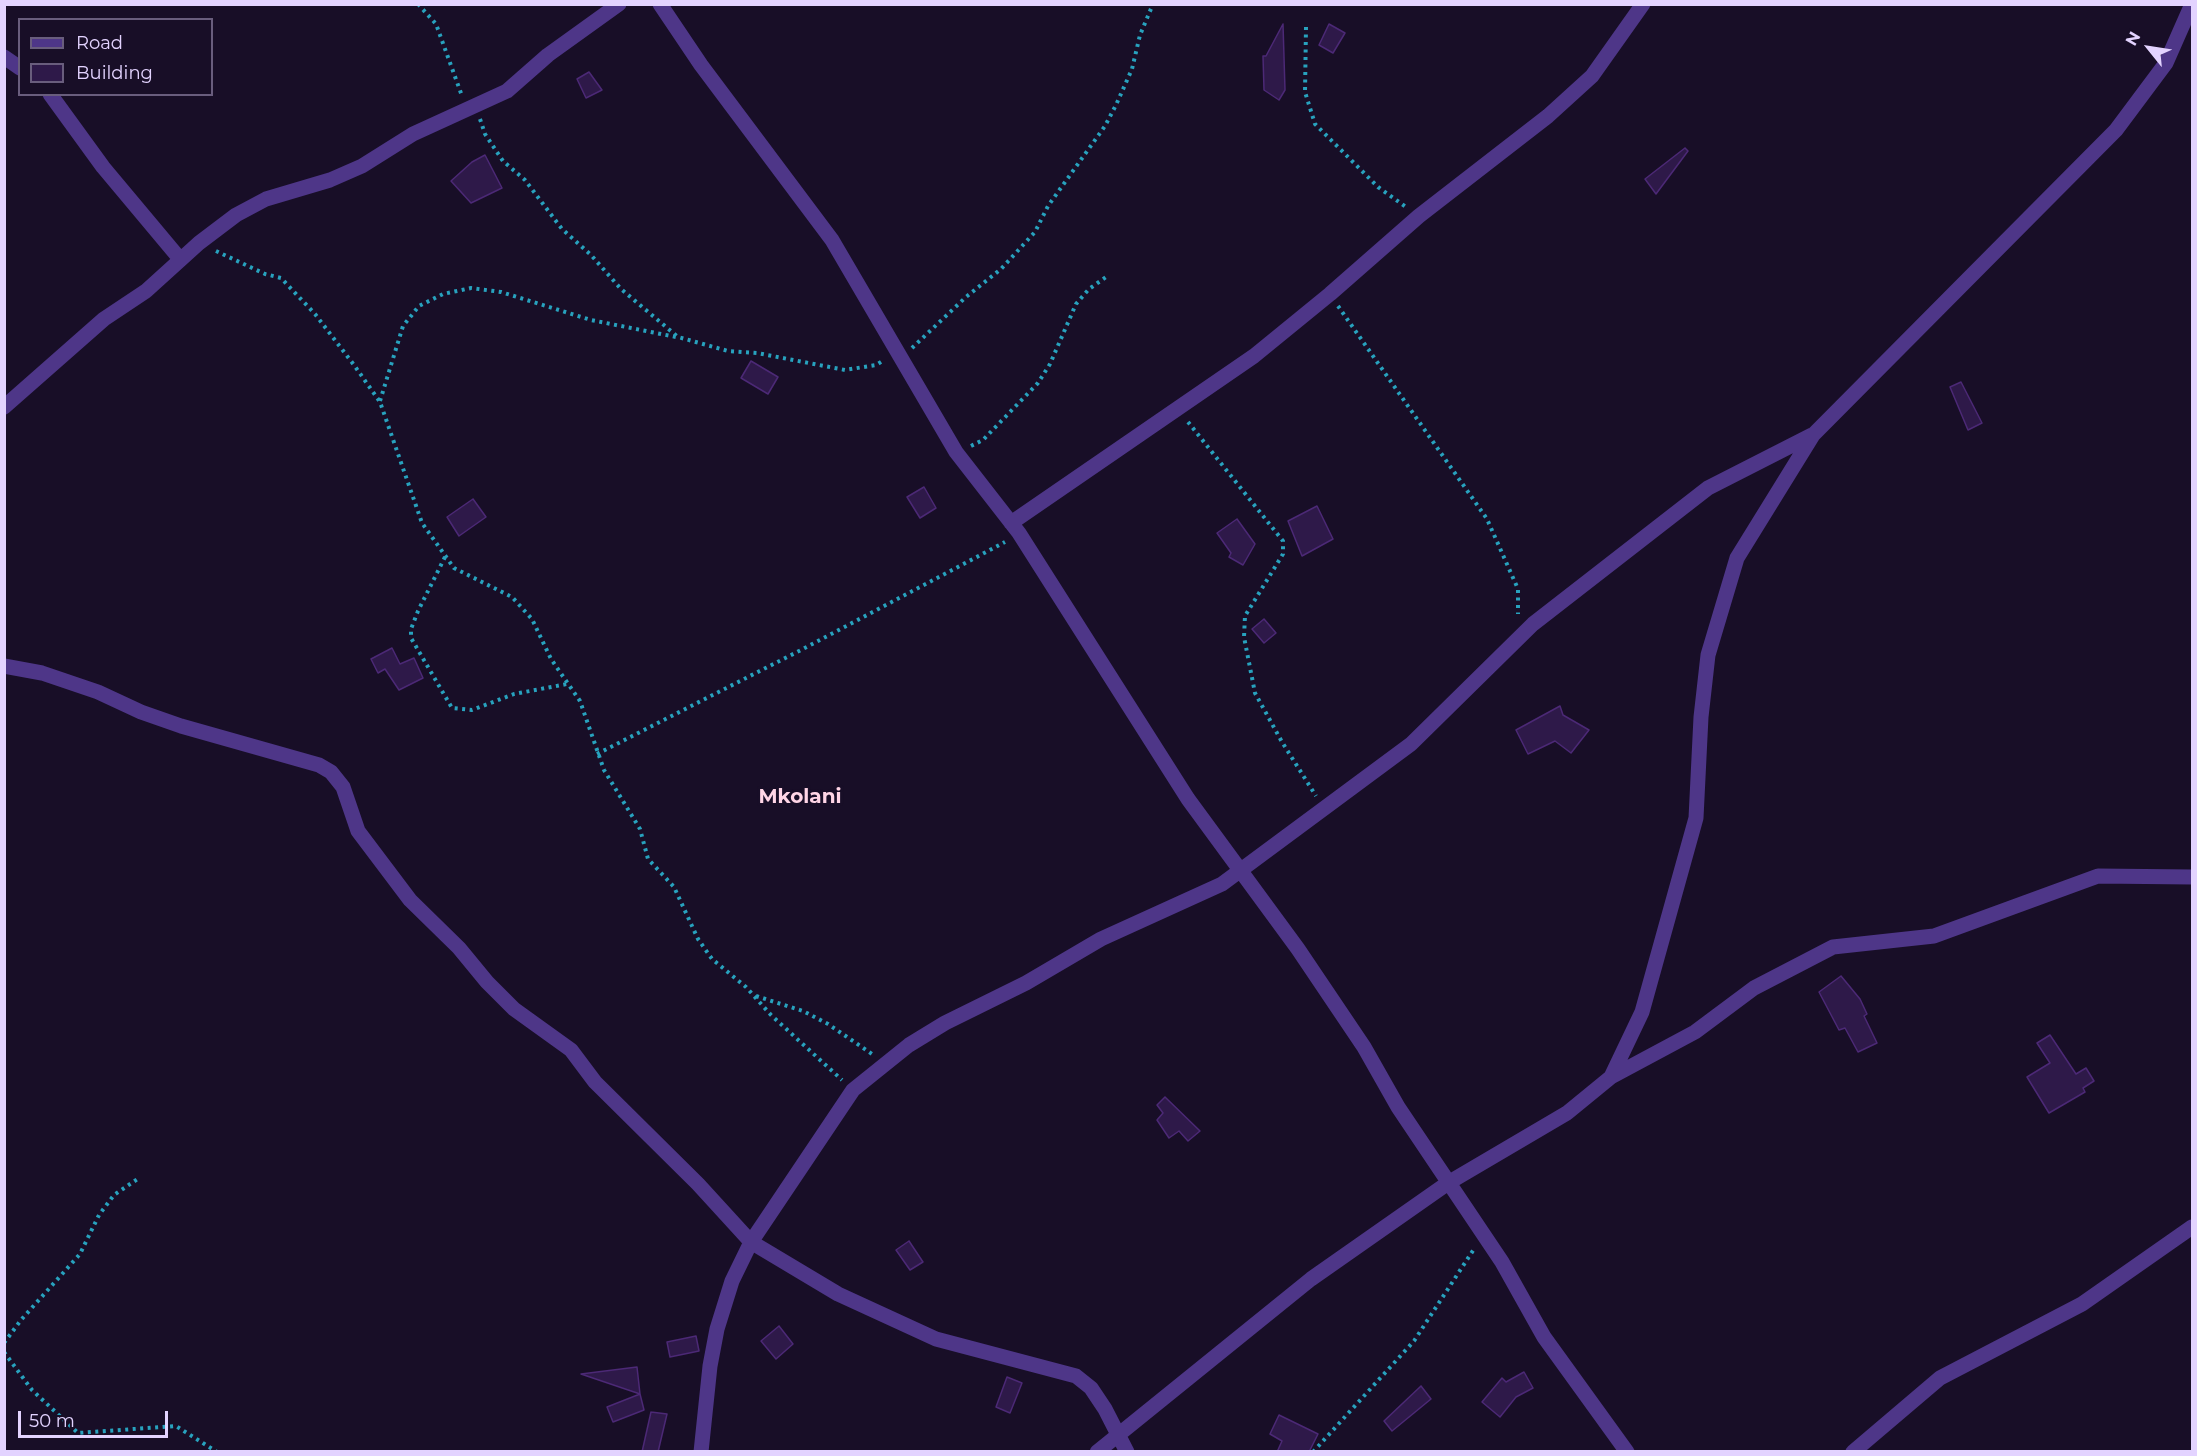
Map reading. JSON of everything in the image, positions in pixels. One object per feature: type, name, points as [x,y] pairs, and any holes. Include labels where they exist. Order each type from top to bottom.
[{"type":"street","points":[[4,407],[104,319],[146,291],[199,243],[250,206],[330,180],[362,166],[413,134],[472,109],[507,91],[548,55],[619,4]]},
{"type":"street","points":[[660,4],[701,65],[832,240],[957,452],[1015,528],[1188,799],[1364,1047],[1398,1107],[1484,1233],[1544,1337],[1627,1452]]},
{"type":"street","points":[[1015,528],[1254,356],[1330,294],[1419,216],[1581,89],[1643,4]]},
{"type":"street","points":[[1611,1077],[1642,1012],[1696,818],[1701,717],[1708,655],[1737,558],[1813,435],[2116,130],[2166,63],[2192,4]]},
{"type":"street","points":[[4,57],[18,67]]},
{"type":"street","points":[[51,96],[103,168],[180,259]]},
{"type":"street","points":[[701,1452],[717,1329],[732,1281],[751,1242],[853,1090],[885,1063],[945,1023],[1026,983],[1101,939],[1176,907],[1222,884],[1411,744],[1518,639],[1708,488],[1813,435]]},
{"type":"street","points":[[4,666],[54,677],[98,692],[141,712],[181,726],[319,765],[331,772],[343,787],[358,831],[410,900],[459,948],[487,982],[514,1008],[571,1050],[595,1082],[698,1184],[751,1242],[838,1294],[936,1339],[1076,1376],[1091,1388],[1105,1409],[1127,1452]]},
{"type":"street","points":[[1097,1452],[1311,1279],[1448,1183],[1567,1113],[1611,1077],[1695,1032],[1754,988],[1833,947],[1934,936],[2098,876],[2193,877]]},
{"type":"street","points":[[1852,1452],[1940,1378],[2082,1304],[2193,1227]]},
{"type":"path","points":[[418,4],[436,24],[472,109],[503,161],[525,180],[562,230],[591,255],[621,289],[678,337]]},
{"type":"path","points":[[380,402],[403,326],[419,306],[443,294],[471,288],[501,292],[591,320],[678,337],[728,351],[757,353],[845,370],[876,365],[898,354],[925,338],[966,297],[1001,269],[1035,232],[1048,206],[1105,126],[1116,105],[1132,69],[1140,35],[1154,4]]},
{"type":"path","points":[[1306,27],[1305,92],[1309,111],[1316,124],[1378,187],[1419,216]]},
{"type":"path","points":[[199,243],[265,274],[281,278],[293,288],[380,402],[399,450],[407,486],[422,523],[445,557],[454,568],[478,582],[500,590],[523,607],[567,684],[580,701],[597,754],[612,785],[640,829],[648,859],[674,887],[698,939],[712,959],[755,996],[771,1015],[853,1090]]},
{"type":"path","points":[[957,452],[982,440],[1038,383],[1076,303],[1089,289],[1109,275]]},
{"type":"path","points":[[1330,294],[1487,519],[1518,589],[1518,639]]},
{"type":"path","points":[[1177,410],[1283,541],[1283,554],[1245,616],[1245,647],[1256,693],[1282,742],[1323,808]]},
{"type":"path","points":[[597,754],[812,645],[1015,528]]},
{"type":"path","points":[[445,557],[418,611],[411,629],[411,639],[452,708],[472,710],[514,694],[567,684]]},
{"type":"path","points":[[755,996],[803,1011],[828,1024],[885,1063]]},
{"type":"path","points":[[4,1343],[21,1320],[80,1254],[106,1205],[114,1195],[139,1178]]},
{"type":"path","points":[[1313,1452],[1414,1341],[1484,1233]]},
{"type":"path","points":[[4,1352],[32,1390],[78,1433],[176,1426],[217,1452]]},
{"type":"building","points":[[1283,24],[1285,90],[1279,100],[1264,90],[1263,56],[1266,56]]},
{"type":"building","points":[[1329,24],[1345,33],[1333,53],[1319,45]]},
{"type":"building","points":[[589,72],[602,90],[586,98],[577,79]]},
{"type":"building","points":[[1685,148],[1688,151],[1656,194],[1645,179]]},
{"type":"building","points":[[485,155],[502,188],[471,203],[451,181],[472,162]]},
{"type":"building","points":[[751,361],[778,377],[768,394],[741,378]]},
{"type":"building","points":[[1961,382],[1982,423],[1968,430],[1950,387]]},
{"type":"building","points":[[924,487],[936,508],[920,518],[907,497]]},
{"type":"building","points":[[473,499],[486,517],[459,536],[447,517]]},
{"type":"building","points":[[1317,506],[1333,539],[1302,556],[1288,521]]},
{"type":"building","points":[[1237,519],[1255,544],[1243,565],[1229,557],[1231,553],[1217,533]]},
{"type":"building","points":[[1264,619],[1276,633],[1264,643],[1252,629]]},
{"type":"building","points":[[392,648],[400,664],[414,658],[423,678],[399,690],[385,669],[378,673],[371,659]]},
{"type":"building","points":[[1560,706],[1563,715],[1589,730],[1571,753],[1555,741],[1528,754],[1516,730]]},
{"type":"building","points":[[1841,976],[1860,999],[1867,1014],[1864,1016],[1877,1043],[1858,1052],[1845,1028],[1839,1030],[1819,992]]},
{"type":"building","points":[[2050,1035],[2076,1074],[2086,1068],[2094,1081],[2083,1088],[2085,1092],[2049,1113],[2027,1077],[2050,1063],[2037,1043]]},
{"type":"building","points":[[1165,1097],[1200,1131],[1188,1141],[1179,1131],[1169,1138],[1157,1120],[1163,1113],[1157,1105]]},
{"type":"building","points":[[909,1241],[923,1262],[910,1270],[896,1250]]},
{"type":"building","points":[[779,1326],[793,1344],[776,1359],[761,1341]]},
{"type":"building","points":[[696,1336],[699,1351],[670,1357],[667,1342]]},
{"type":"building","points":[[637,1367],[640,1394],[581,1374]]},
{"type":"building","points":[[1524,1372],[1533,1388],[1516,1397],[1500,1417],[1482,1402],[1502,1378],[1506,1382]]},
{"type":"building","points":[[1007,1377],[1022,1383],[1010,1413],[996,1407]]},
{"type":"building","points":[[1421,1386],[1431,1399],[1392,1431],[1384,1421]]},
{"type":"building","points":[[640,1394],[644,1410],[613,1422],[607,1407]]},
{"type":"building","points":[[651,1412],[667,1414],[658,1452],[642,1452]]},
{"type":"building","points":[[1279,1415],[1318,1434],[1309,1452],[1277,1452],[1282,1441],[1270,1434]]},
{"type":"district","name":"Mkolani","points":[[800,797]]}]
